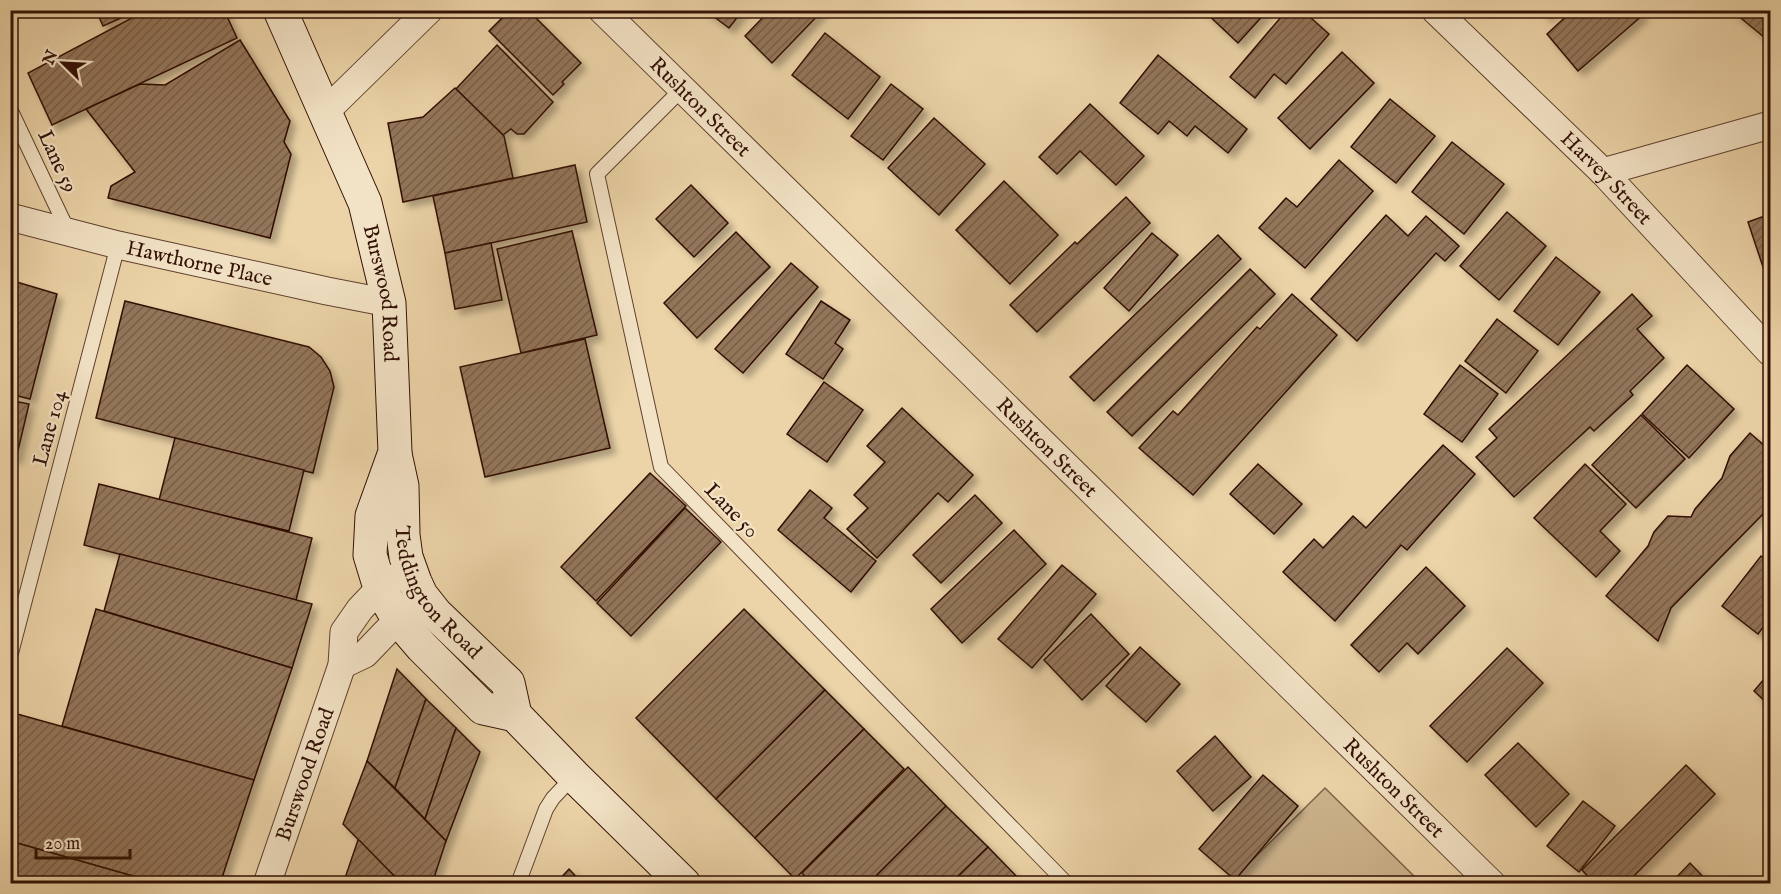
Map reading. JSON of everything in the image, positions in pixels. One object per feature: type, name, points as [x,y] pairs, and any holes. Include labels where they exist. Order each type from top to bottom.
[{"type":"main road","name":"Burswood Road","points":[[280,10],[365,203],[389,303],[395,452],[372,516],[370,555],[380,588]]},
{"type":"main road","name":"Teddington Road","points":[[380,588],[399,619],[422,647],[483,708],[515,715],[507,683],[436,614],[416,581],[403,535],[402,486],[395,452]]},
{"type":"main road","points":[[515,715],[684,884]]},
{"type":"street","points":[[326,111],[429,10]]},
{"type":"street","name":"Rushton Street","points":[[602,10],[1492,884]]},
{"type":"street","name":"Harvey Street","points":[[1435,10],[1603,172],[1770,352]]},
{"type":"street","points":[[1603,172],[1770,124]]},
{"type":"street","name":"Hawthorne Place","points":[[10,217],[118,245],[389,303]]},
{"type":"street","points":[[342,665],[365,654],[399,619],[416,581]]},
{"type":"street","name":"Burswood Road","points":[[267,884],[342,665],[344,632],[360,609],[380,588],[416,581]]},
{"type":"lane","name":"Lane 50","points":[[682,89],[597,174],[660,467],[1067,884]]},
{"type":"lane","name":"Lane 59","points":[[10,109],[68,231]]},
{"type":"lane","name":"Lane 104","points":[[10,657],[118,245]]},
{"type":"lane","points":[[518,884],[546,809],[574,776]]},
{"type":"shaded area","points":[[1325,788],[1421,883],[1228,884]]},
{"type":"building","points":[[96,10],[139,10],[103,26]]},
{"type":"building","points":[[147,10],[224,10],[237,38],[52,125],[28,73]]},
{"type":"building","points":[[510,10],[528,10],[581,63],[553,95],[489,31]]},
{"type":"building","points":[[705,10],[743,10],[729,28]]},
{"type":"building","points":[[770,10],[823,10],[772,63],[745,36]]},
{"type":"building","points":[[1203,10],[1268,10],[1238,43]]},
{"type":"building","points":[[1287,10],[1302,10],[1329,34],[1286,84],[1274,74],[1255,98],[1230,77]]},
{"type":"building","points":[[1541,10],[1554,10],[1547,17]]},
{"type":"building","points":[[1573,10],[1639,10],[1643,15],[1578,71],[1547,34]]},
{"type":"building","points":[[1731,10],[1770,10],[1770,42]]},
{"type":"building","points":[[825,33],[880,77],[848,119],[792,75]]},
{"type":"building","points":[[240,40],[290,121],[284,142],[291,154],[270,238],[108,198],[111,186],[135,172],[86,109],[140,84],[165,85]]},
{"type":"building","points":[[497,45],[553,102],[524,134],[517,134],[511,129],[503,135],[456,89]]},
{"type":"building","points":[[1342,52],[1374,83],[1310,149],[1278,118]]},
{"type":"building","points":[[1158,55],[1247,129],[1228,153],[1195,126],[1187,136],[1169,121],[1158,134],[1120,103]]},
{"type":"building","points":[[891,84],[923,109],[883,160],[851,136]]},
{"type":"building","points":[[455,88],[504,136],[513,178],[403,202],[388,123],[423,117]]},
{"type":"building","points":[[1390,99],[1435,136],[1396,183],[1351,147]]},
{"type":"building","points":[[1090,104],[1144,156],[1116,185],[1080,151],[1057,174],[1039,157]]},
{"type":"building","points":[[934,118],[985,164],[939,215],[888,168]]},
{"type":"building","points":[[1452,142],[1504,184],[1464,234],[1412,192]]},
{"type":"building","points":[[1339,160],[1373,191],[1305,268],[1259,228],[1286,198],[1297,207]]},
{"type":"building","points":[[575,165],[587,222],[445,253],[433,196]]},
{"type":"building","points":[[1004,181],[1058,235],[1010,284],[956,230]]},
{"type":"building","points":[[691,185],[728,223],[694,257],[656,219]]},
{"type":"building","points":[[1126,197],[1150,223],[1037,332],[1010,305],[1075,242],[1077,244]]},
{"type":"building","points":[[1507,212],[1546,246],[1499,300],[1460,266]]},
{"type":"building","points":[[1770,214],[1770,267],[1764,270],[1748,222]]},
{"type":"building","points":[[1386,215],[1408,236],[1426,216],[1459,246],[1445,261],[1436,253],[1357,341],[1311,299]]},
{"type":"building","points":[[572,231],[597,335],[521,353],[497,249]]},
{"type":"building","points":[[736,232],[770,267],[697,338],[664,303]]},
{"type":"building","points":[[1152,233],[1178,255],[1129,311],[1104,288]]},
{"type":"building","points":[[1218,235],[1241,259],[1094,401],[1070,377]]},
{"type":"building","points":[[491,243],[502,300],[455,309],[445,253]]},
{"type":"building","points":[[1556,257],[1600,292],[1558,345],[1514,311]]},
{"type":"building","points":[[791,263],[818,287],[743,373],[715,349]]},
{"type":"building","points":[[1250,269],[1275,294],[1132,436],[1107,412]]},
{"type":"building","points":[[10,280],[57,294],[30,399],[10,394]]},
{"type":"building","points":[[1292,294],[1337,335],[1193,495],[1139,448],[1173,411],[1178,415],[1257,327],[1260,329]]},
{"type":"building","points":[[1632,294],[1652,316],[1637,329],[1664,358],[1630,391],[1633,395],[1594,431],[1590,427],[1514,497],[1476,457],[1497,438],[1489,429]]},
{"type":"building","points":[[125,301],[309,347],[321,357],[330,371],[334,387],[313,473],[96,418]]},
{"type":"building","points":[[821,301],[850,320],[835,343],[843,349],[823,379],[786,354]]},
{"type":"building","points":[[1497,319],[1538,351],[1506,393],[1465,361]]},
{"type":"building","points":[[585,339],[610,448],[485,477],[460,367]]},
{"type":"building","points":[[1460,365],[1498,394],[1462,442],[1424,414]]},
{"type":"building","points":[[1687,365],[1734,409],[1689,458],[1642,414]]},
{"type":"building","points":[[824,382],[863,410],[827,462],[787,434]]},
{"type":"building","points":[[10,400],[29,404],[16,459],[10,457]]},
{"type":"building","points":[[902,408],[973,475],[948,502],[938,493],[877,558],[847,529],[868,508],[854,495],[885,462],[867,446]]},
{"type":"building","points":[[1641,415],[1685,459],[1636,508],[1592,465]]},
{"type":"building","points":[[1750,433],[1770,449],[1770,515],[1764,513],[1671,608],[1658,641],[1606,596],[1648,546],[1654,532],[1668,516],[1691,517],[1695,509],[1722,478],[1730,456]]},
{"type":"building","points":[[175,438],[304,470],[289,531],[159,500]]},
{"type":"building","points":[[1443,445],[1475,474],[1407,550],[1401,545],[1335,621],[1283,572],[1314,539],[1323,548],[1353,516],[1366,528]]},
{"type":"building","points":[[1258,464],[1302,504],[1274,534],[1230,494]]},
{"type":"building","points":[[1585,464],[1626,504],[1600,531],[1620,551],[1596,577],[1534,518]]},
{"type":"building","points":[[650,473],[686,506],[596,601],[561,567]]},
{"type":"building","points":[[99,484],[312,538],[296,600],[84,545]]},
{"type":"building","points":[[810,490],[832,508],[824,518],[876,561],[851,592],[778,530]]},
{"type":"building","points":[[975,495],[1002,523],[941,583],[913,555]]},
{"type":"building","points":[[685,508],[721,542],[631,636],[597,603]]},
{"type":"building","points":[[1014,530],[1046,564],[962,643],[931,609]]},
{"type":"building","points":[[120,554],[312,604],[292,668],[104,611]]},
{"type":"building","points":[[1761,556],[1770,564],[1770,618],[1758,634],[1722,606]]},
{"type":"building","points":[[1062,565],[1096,594],[1032,668],[998,639]]},
{"type":"building","points":[[1426,567],[1465,606],[1418,654],[1407,643],[1379,672],[1351,645]]},
{"type":"building","points":[[96,609],[292,668],[254,780],[62,726]]},
{"type":"building","points":[[744,609],[825,690],[716,799],[636,718]]},
{"type":"building","points":[[1091,614],[1129,654],[1082,700],[1044,660]]},
{"type":"building","points":[[1140,647],[1180,684],[1146,722],[1106,686]]},
{"type":"building","points":[[1507,648],[1543,683],[1467,762],[1430,726]]},
{"type":"building","points":[[397,669],[426,699],[395,788],[367,761]]},
{"type":"building","points":[[1770,672],[1770,706],[1754,691]]},
{"type":"building","points":[[825,690],[864,729],[755,838],[716,799]]},
{"type":"building","points":[[426,699],[456,728],[425,819],[395,788]]},
{"type":"building","points":[[10,712],[254,780],[220,884],[161,884],[10,841]]},
{"type":"building","points":[[456,728],[480,752],[446,841],[425,819]]},
{"type":"building","points":[[864,729],[904,769],[795,879],[755,838]]},
{"type":"building","points":[[1215,736],[1251,777],[1213,811],[1177,771]]},
{"type":"building","points":[[1518,743],[1569,794],[1536,827],[1485,775]]},
{"type":"building","points":[[367,761],[446,841],[432,884],[402,884],[343,824]]},
{"type":"building","points":[[1686,765],[1715,794],[1626,884],[1595,884],[1582,870]]},
{"type":"building","points":[[908,767],[946,806],[868,884],[812,884],[802,873]]},
{"type":"building","points":[[1263,775],[1298,806],[1235,880],[1199,849]]},
{"type":"building","points":[[1583,801],[1615,826],[1579,872],[1547,846]]},
{"type":"building","points":[[946,806],[988,847],[950,884],[868,884]]},
{"type":"building","points":[[358,840],[360,841],[402,884],[343,884]]},
{"type":"building","points":[[10,841],[161,884],[10,884]]},
{"type":"building","points":[[988,847],[1024,884],[950,884]]},
{"type":"building","points":[[1690,863],[1710,884],[1670,884]]},
{"type":"building","points":[[569,869],[583,884],[555,884]]}]
